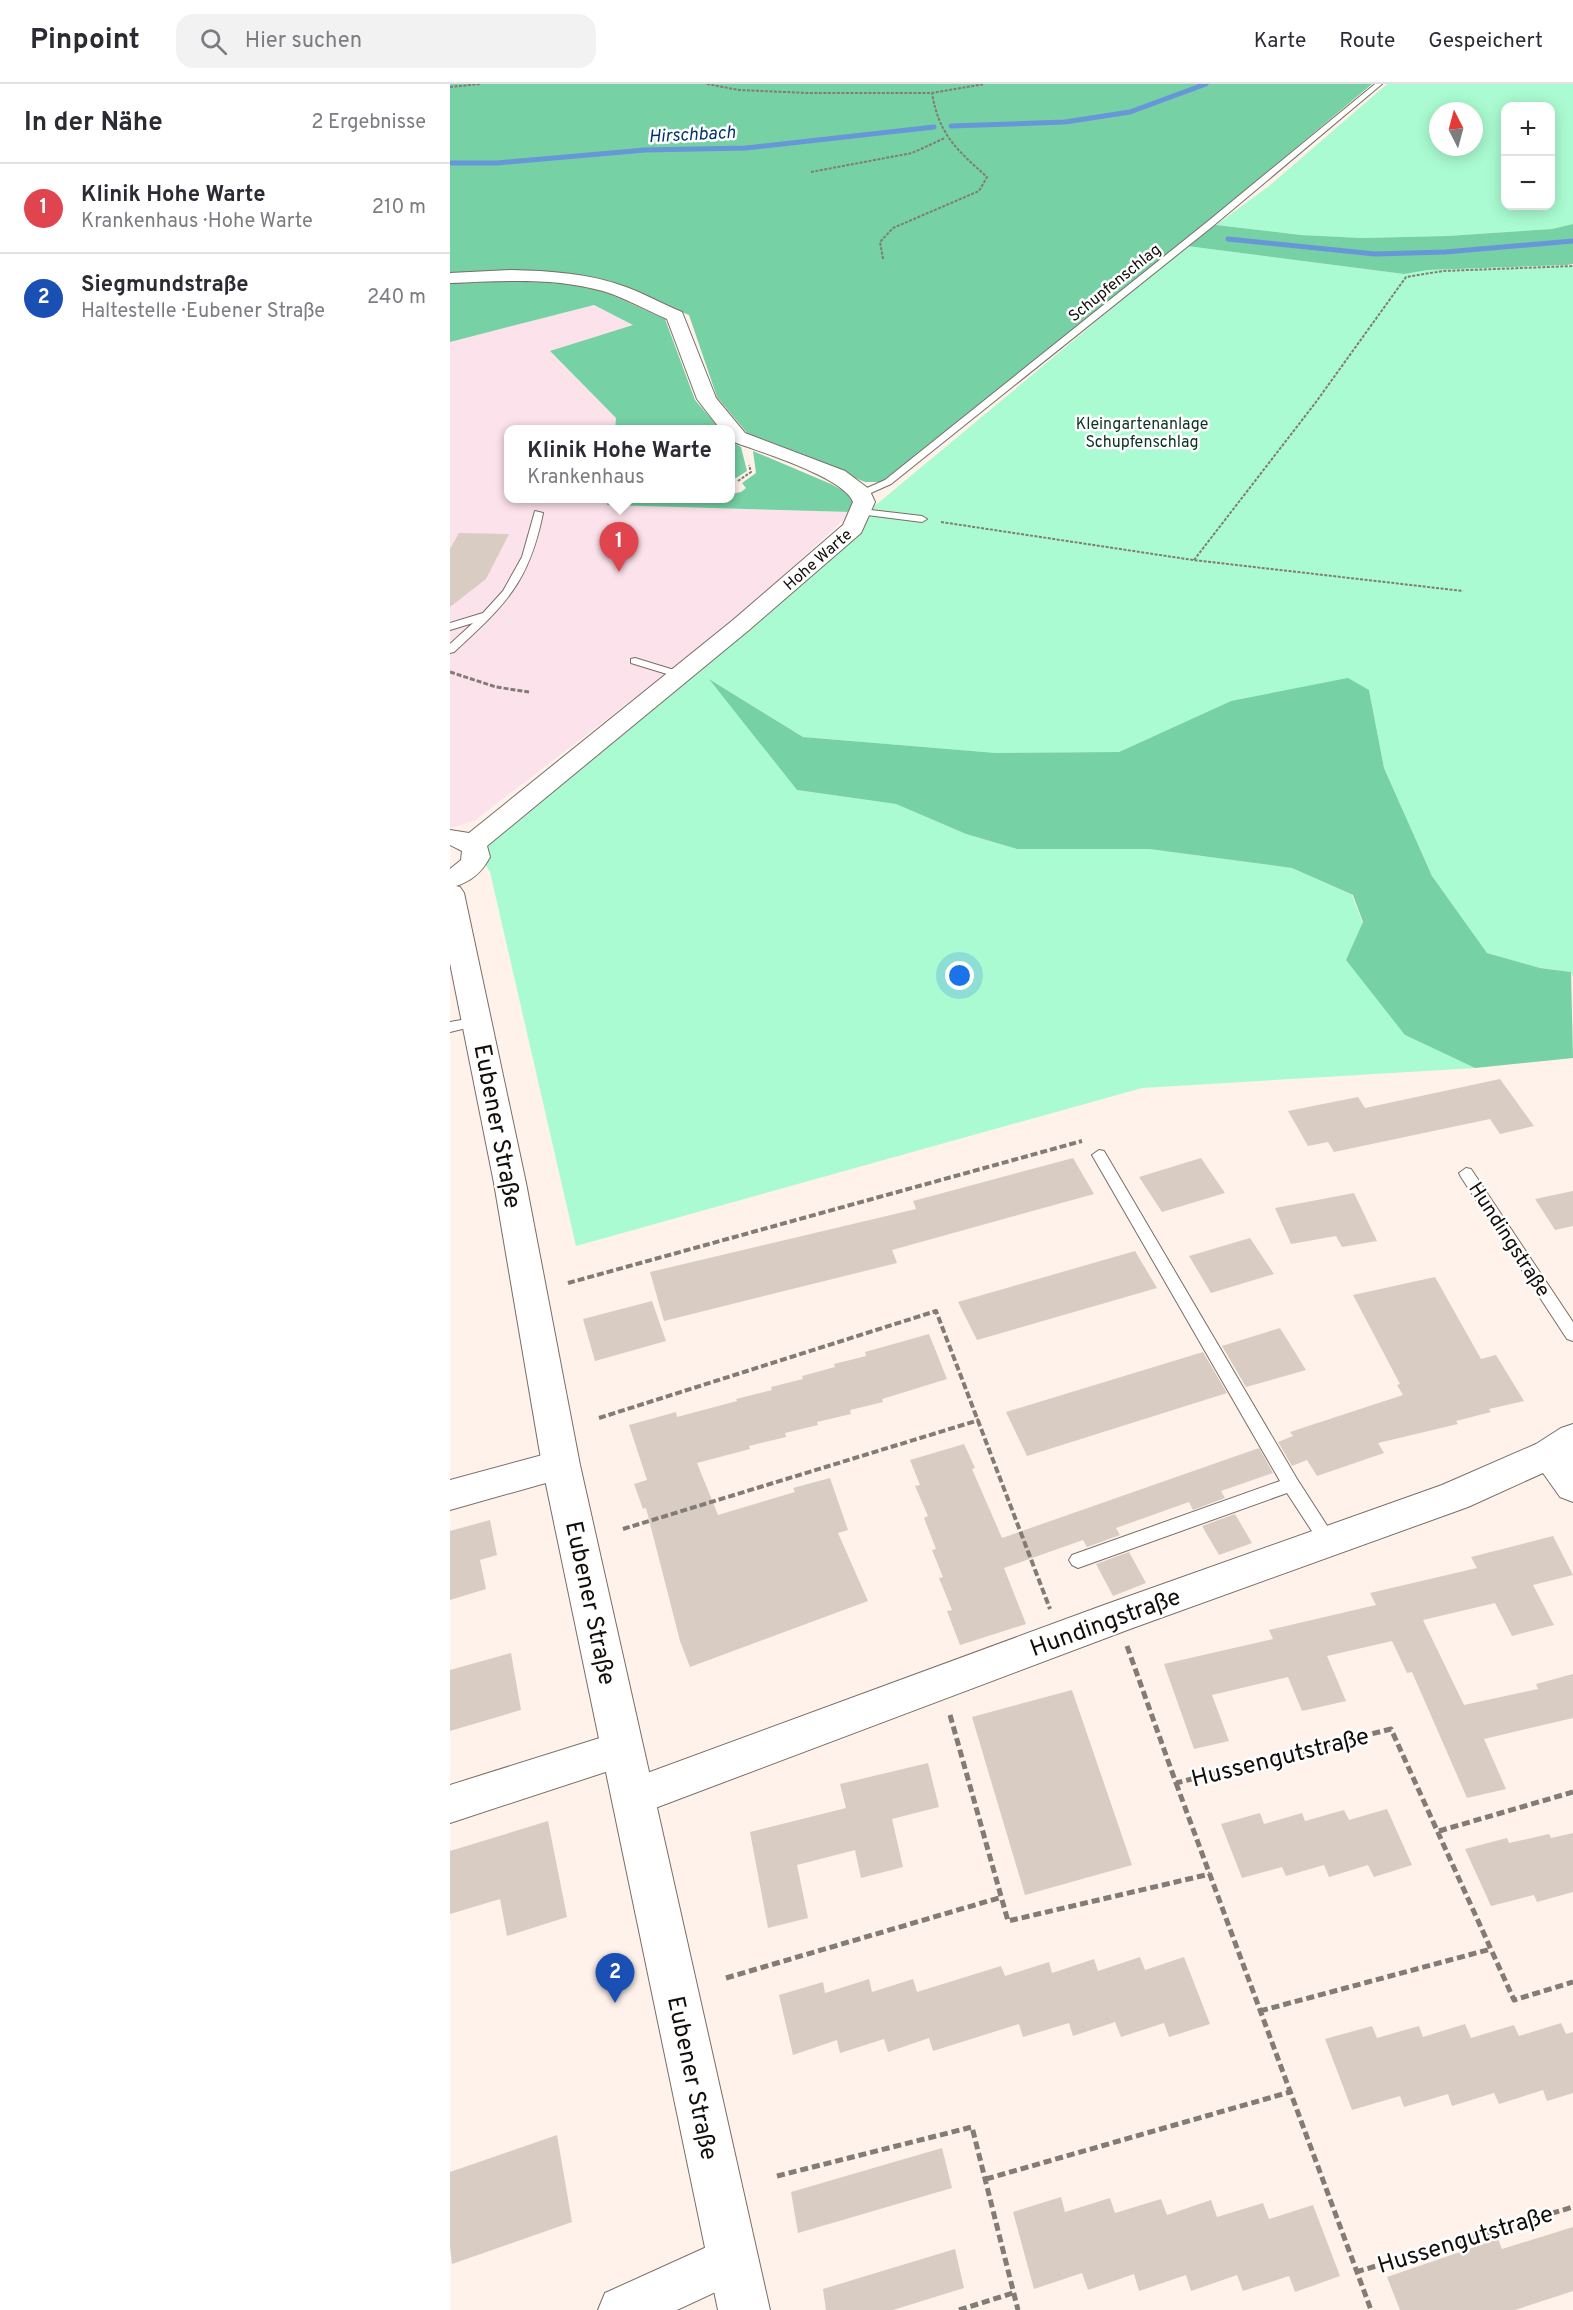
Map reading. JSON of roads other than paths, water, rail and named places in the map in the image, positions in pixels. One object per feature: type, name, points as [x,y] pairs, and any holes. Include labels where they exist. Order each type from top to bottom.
[{"type":"street","points":[[450,279],[476,276],[568,278],[612,288],[675,316],[707,399],[728,425]]},
{"type":"street","points":[[735,433],[738,437],[838,475],[862,503]]},
{"type":"street","name":"Hohe Warte","points":[[450,879],[466,872],[476,860],[477,851],[461,840],[680,675],[853,528],[862,503]]},
{"type":"street","name":"Eubener Straße","points":[[450,893],[464,1024],[634,1797],[731,2260],[744,2310]]},
{"type":"street","points":[[1561,1446],[1573,1487]]},
{"type":"street","name":"Hundingstraße","points":[[634,1797],[1117,1617],[1455,1496],[1561,1446]]},
{"type":"street","points":[[450,1495],[561,1465]]},
{"type":"street","points":[[450,1804],[622,1749]]},
{"type":"street","points":[[622,2310],[731,2260]]},
{"type":"lane","name":"Schupfenschlag","points":[[862,503],[1210,224],[1379,84]]},
{"type":"lane","points":[[862,503],[922,519]]},
{"type":"lane","points":[[450,650],[487,615],[521,572],[533,540],[538,513]]},
{"type":"lane","points":[[450,627],[487,615]]},
{"type":"lane","points":[[635,661],[680,675]]},
{"type":"lane","points":[[1099,1155],[1329,1543]]},
{"type":"lane","name":"Hundingstraße","points":[[1466,1173],[1573,1335]]},
{"type":"lane","points":[[1078,1560],[1292,1484]]},
{"type":"waterway","name":"Hirschbach","points":[[951,126],[1065,122],[1130,112],[1206,84]]},
{"type":"waterway","name":"Hirschbach","points":[[450,163],[497,163],[645,150],[746,148],[934,127]]},
{"type":"waterway","points":[[1228,239],[1375,254],[1445,252],[1573,241]]},
{"type":"place","name":"Klinik Hohe Warte","points":[[619,572]]},
{"type":"place","name":"Siegmundstraße","points":[[615,2003]]},
{"type":"park label","name":"Kleingartenanlage Schupfenschlag","points":[[1142,432]]}]
